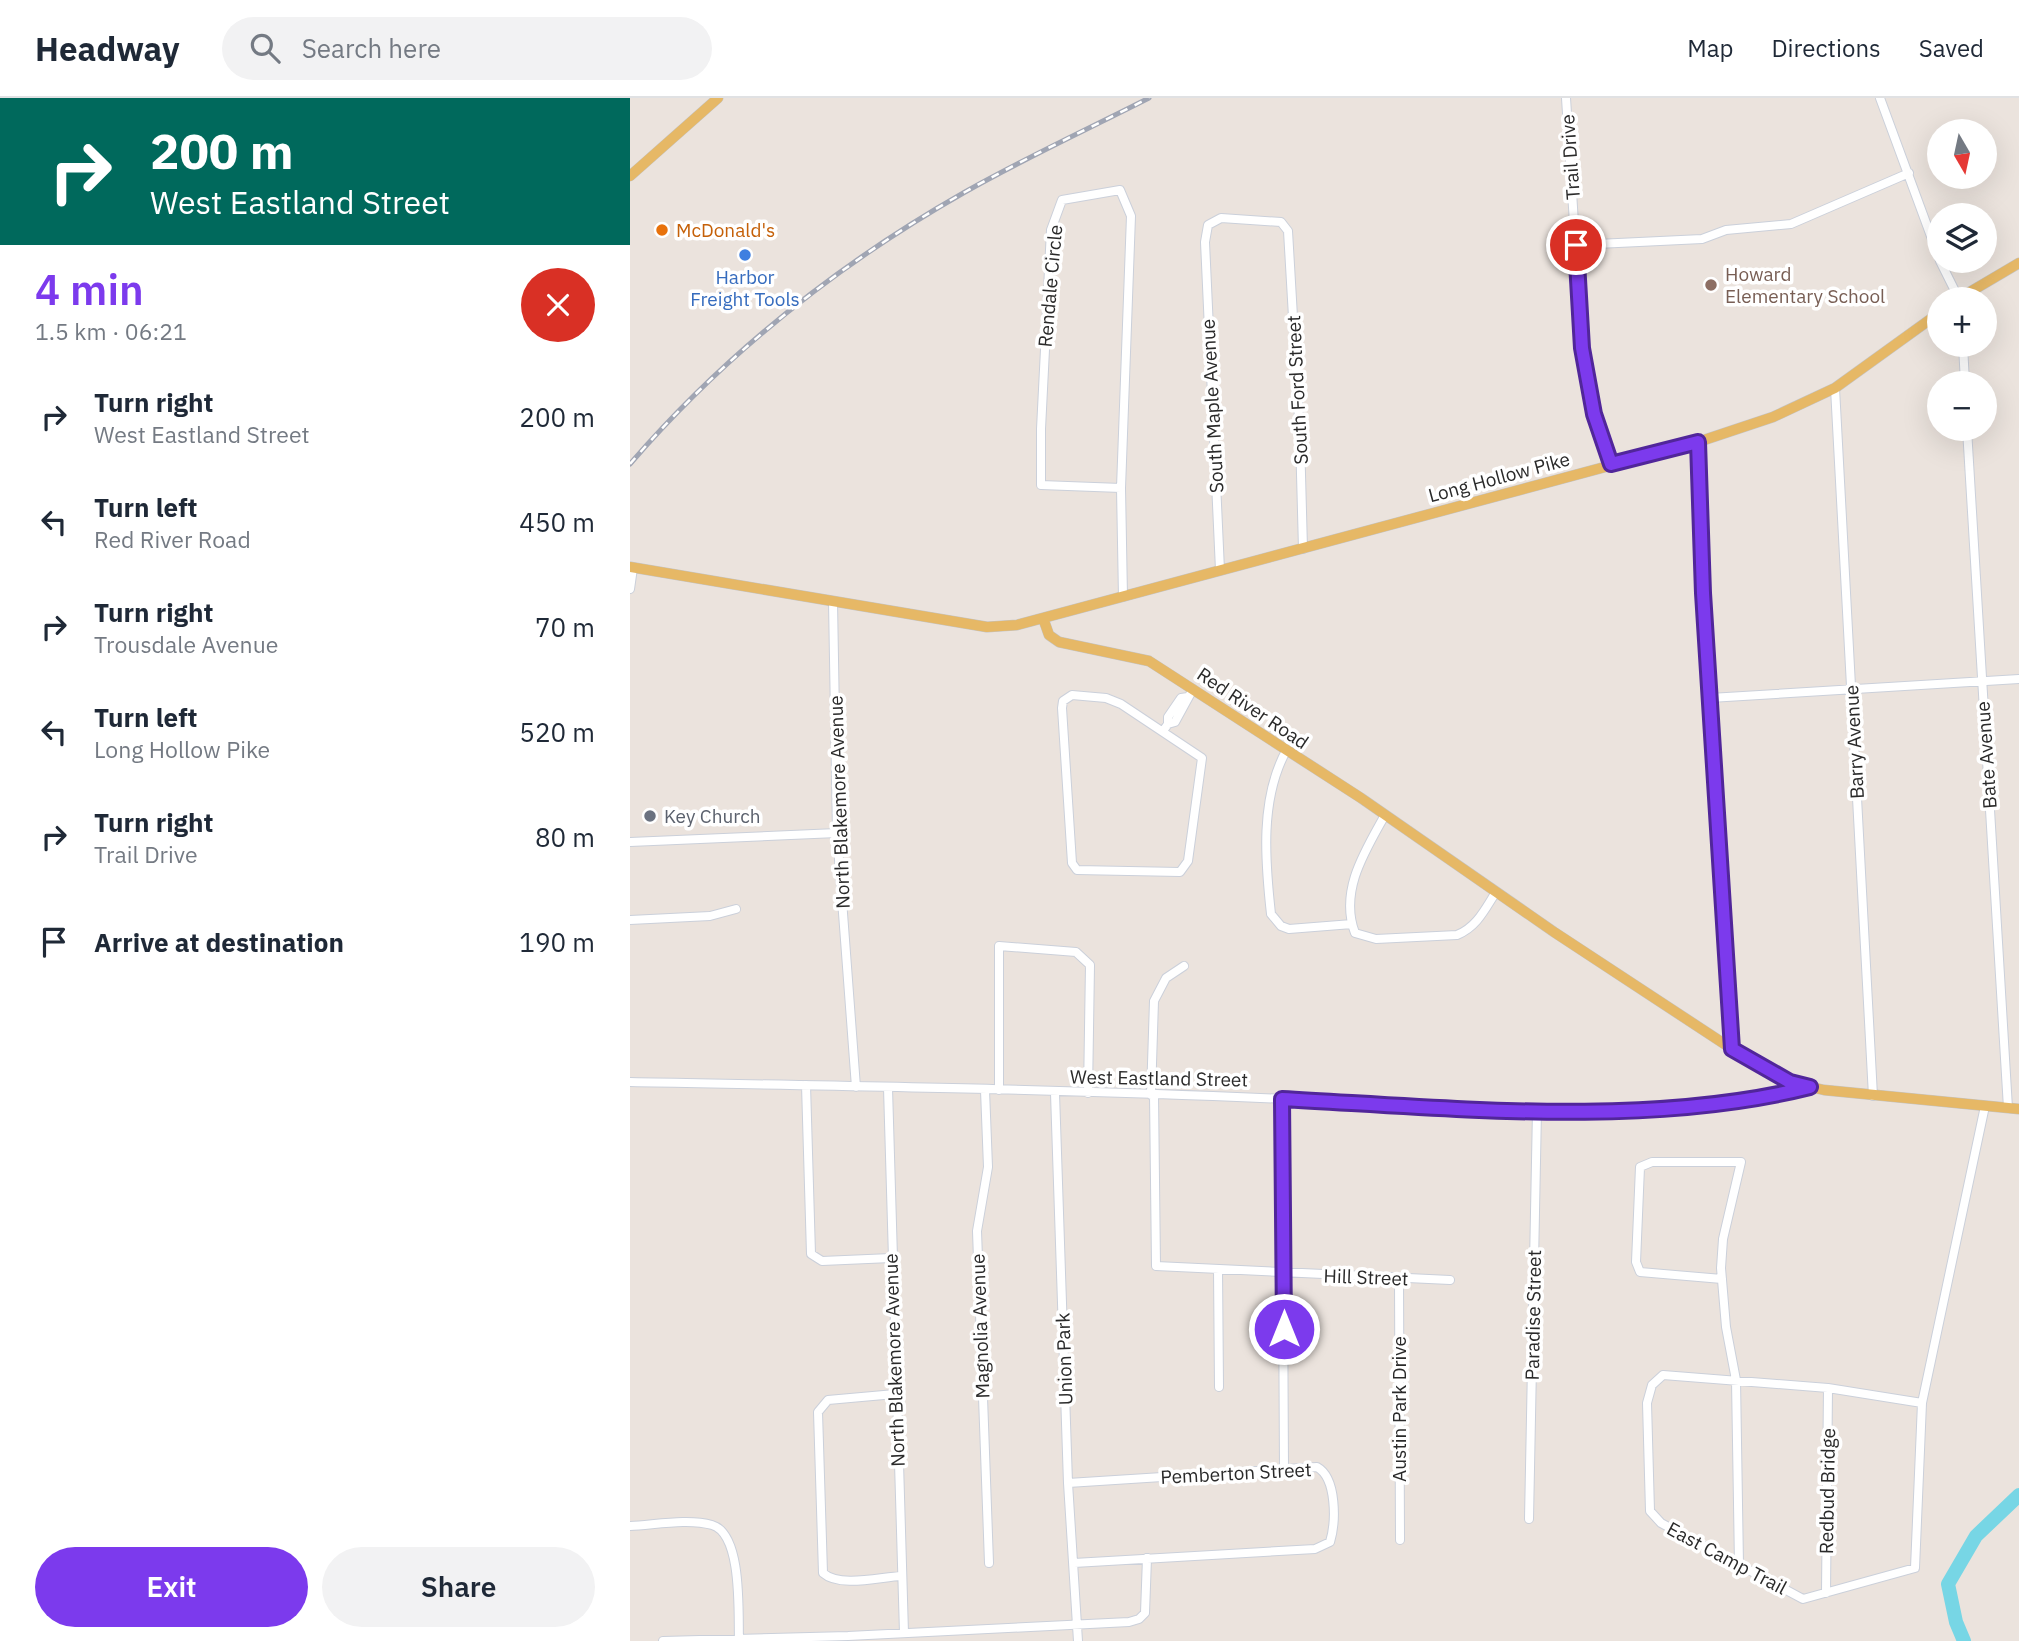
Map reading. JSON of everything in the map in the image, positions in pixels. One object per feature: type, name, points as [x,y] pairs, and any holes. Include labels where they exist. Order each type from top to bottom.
[{"type":"main road","points":[[630,176],[718,98]]},
{"type":"main road","points":[[1978,287],[2019,262]]},
{"type":"main road","name":"Long Hollow Pike","points":[[1043,618],[1698,442],[1773,417],[1835,388],[1927,322]]},
{"type":"main road","points":[[631,568],[986,626],[1017,625],[1043,618]]},
{"type":"main road","name":"Red River Road","points":[[1043,618],[1049,635],[1059,642],[1136,656],[1190,693],[1385,815],[1732,1049],[1790,1082]]},
{"type":"main road","name":"West Eastland Street","points":[[1790,1082],[1873,1096]]},
{"type":"main road","points":[[1873,1096],[2014,1108]]},
{"type":"street","name":"Trail Drive","points":[[1566,98],[1582,348],[1594,414],[1611,464]]},
{"type":"street","points":[[1880,98],[1927,224]]},
{"type":"street","points":[[1576,245],[1702,239],[1726,230],[1791,224],[1909,173]]},
{"type":"street","name":"Rendale Circle","points":[[1121,488],[1041,485],[1040,467],[1051,230],[1062,200],[1120,190],[1131,216],[1121,488],[1123,597]]},
{"type":"street","name":"South Ford Street","points":[[1205,242],[1208,225],[1221,218],[1281,222],[1288,231],[1300,437],[1303,550]]},
{"type":"street","name":"South Maple Avenue","points":[[1205,242],[1220,570]]},
{"type":"street","name":"Barry Avenue","points":[[1835,388],[1873,1096]]},
{"type":"street","name":"Bate Avenue","points":[[1969,441],[2007,1081],[2014,1108]]},
{"type":"street","points":[[1698,442],[1710,698],[1732,1049]]},
{"type":"street","points":[[630,589],[631,568]]},
{"type":"street","name":"North Blakemore Avenue","points":[[833,601],[837,833],[856,1087]]},
{"type":"street","points":[[1710,698],[1851,687],[2019,679]]},
{"type":"street","points":[[1166,727],[1168,717],[1181,698],[1190,693]]},
{"type":"street","points":[[1072,695],[1106,698],[1166,727],[1202,758],[1185,868],[1173,873],[1077,870],[1072,863],[1063,701],[1072,695]]},
{"type":"street","points":[[1286,751],[1274,775],[1268,813],[1271,914],[1281,926],[1289,929],[1352,924]]},
{"type":"street","points":[[1385,815],[1356,868],[1352,924],[1355,933],[1362,938],[1457,935],[1468,930],[1478,920],[1496,892]]},
{"type":"street","points":[[630,842],[837,833]]},
{"type":"street","points":[[630,920],[710,916],[736,909]]},
{"type":"street","points":[[999,1090],[999,946],[1076,952],[1090,965],[1088,1093]]},
{"type":"street","points":[[1152,1095],[1154,1001],[1166,978],[1184,965]]},
{"type":"street","name":"West Eastland Street","points":[[630,1082],[999,1090],[1625,1111],[1775,1096],[1810,1087]]},
{"type":"street","points":[[806,1085],[811,1254],[822,1261],[891,1258]]},
{"type":"street","name":"North Blakemore Avenue","points":[[888,1088],[904,1633]]},
{"type":"street","name":"Magnolia Avenue","points":[[985,1090],[988,1167],[976,1231],[989,1563]]},
{"type":"street","name":"Union Park","points":[[1055,1093],[1068,1483],[1078,1641]]},
{"type":"street","name":"Hill Street","points":[[1152,1095],[1156,1265],[1450,1280]]},
{"type":"street","points":[[1282,1099],[1284,1468]]},
{"type":"street","name":"East Camp Trail","points":[[1922,1403],[1828,1388],[1664,1375],[1652,1385],[1647,1402],[1650,1511],[1661,1523],[1803,1599],[1915,1568],[1922,1403],[1985,1106]]},
{"type":"street","name":"Paradise Street","points":[[1529,1519],[1537,1110]]},
{"type":"street","points":[[1722,1279],[1640,1272],[1636,1262],[1640,1167],[1651,1162],[1741,1162],[1723,1239],[1722,1279],[1726,1327],[1736,1380],[1739,1565]]},
{"type":"street","points":[[1218,1269],[1219,1388]]},
{"type":"street","name":"Austin Park Drive","points":[[1399,1278],[1400,1540]]},
{"type":"street","name":"Redbud Bridge","points":[[1826,1593],[1828,1388]]},
{"type":"street","points":[[895,1394],[828,1400],[821,1405],[818,1412],[820,1479],[824,1573],[830,1579],[841,1580],[901,1576]]},
{"type":"street","name":"Pemberton Street","points":[[1068,1483],[1317,1467],[1325,1471],[1330,1480],[1332,1536],[1324,1547],[1074,1563]]},
{"type":"street","points":[[630,1526],[702,1523],[714,1525],[719,1530],[734,1555],[739,1640]]},
{"type":"street","points":[[663,1641],[848,1639],[904,1633],[1139,1619],[1147,1604],[1147,1558]]},
{"type":"waterway","points":[[1964,1641],[1956,1622],[1948,1584],[1976,1536],[2019,1495]]},
{"type":"railway","points":[[630,464],[666,424],[744,349],[873,249],[988,179],[1149,98]]},
{"type":"place","name":"McDonald's","points":[[662,230]]},
{"type":"place","name":"Harbor Freight Tools","points":[[745,255]]},
{"type":"place","name":"Howard Elementary School","points":[[1711,285]]},
{"type":"place","name":"Key Church","points":[[650,816]]},
{"type":"route","points":[[1284,1329],[1282,1099],[1470,1109],[1600,1112],[1775,1096],[1810,1087],[1790,1082],[1764,1070],[1732,1049],[1703,593],[1698,442],[1611,464],[1594,414],[1582,348],[1576,245]]}]
